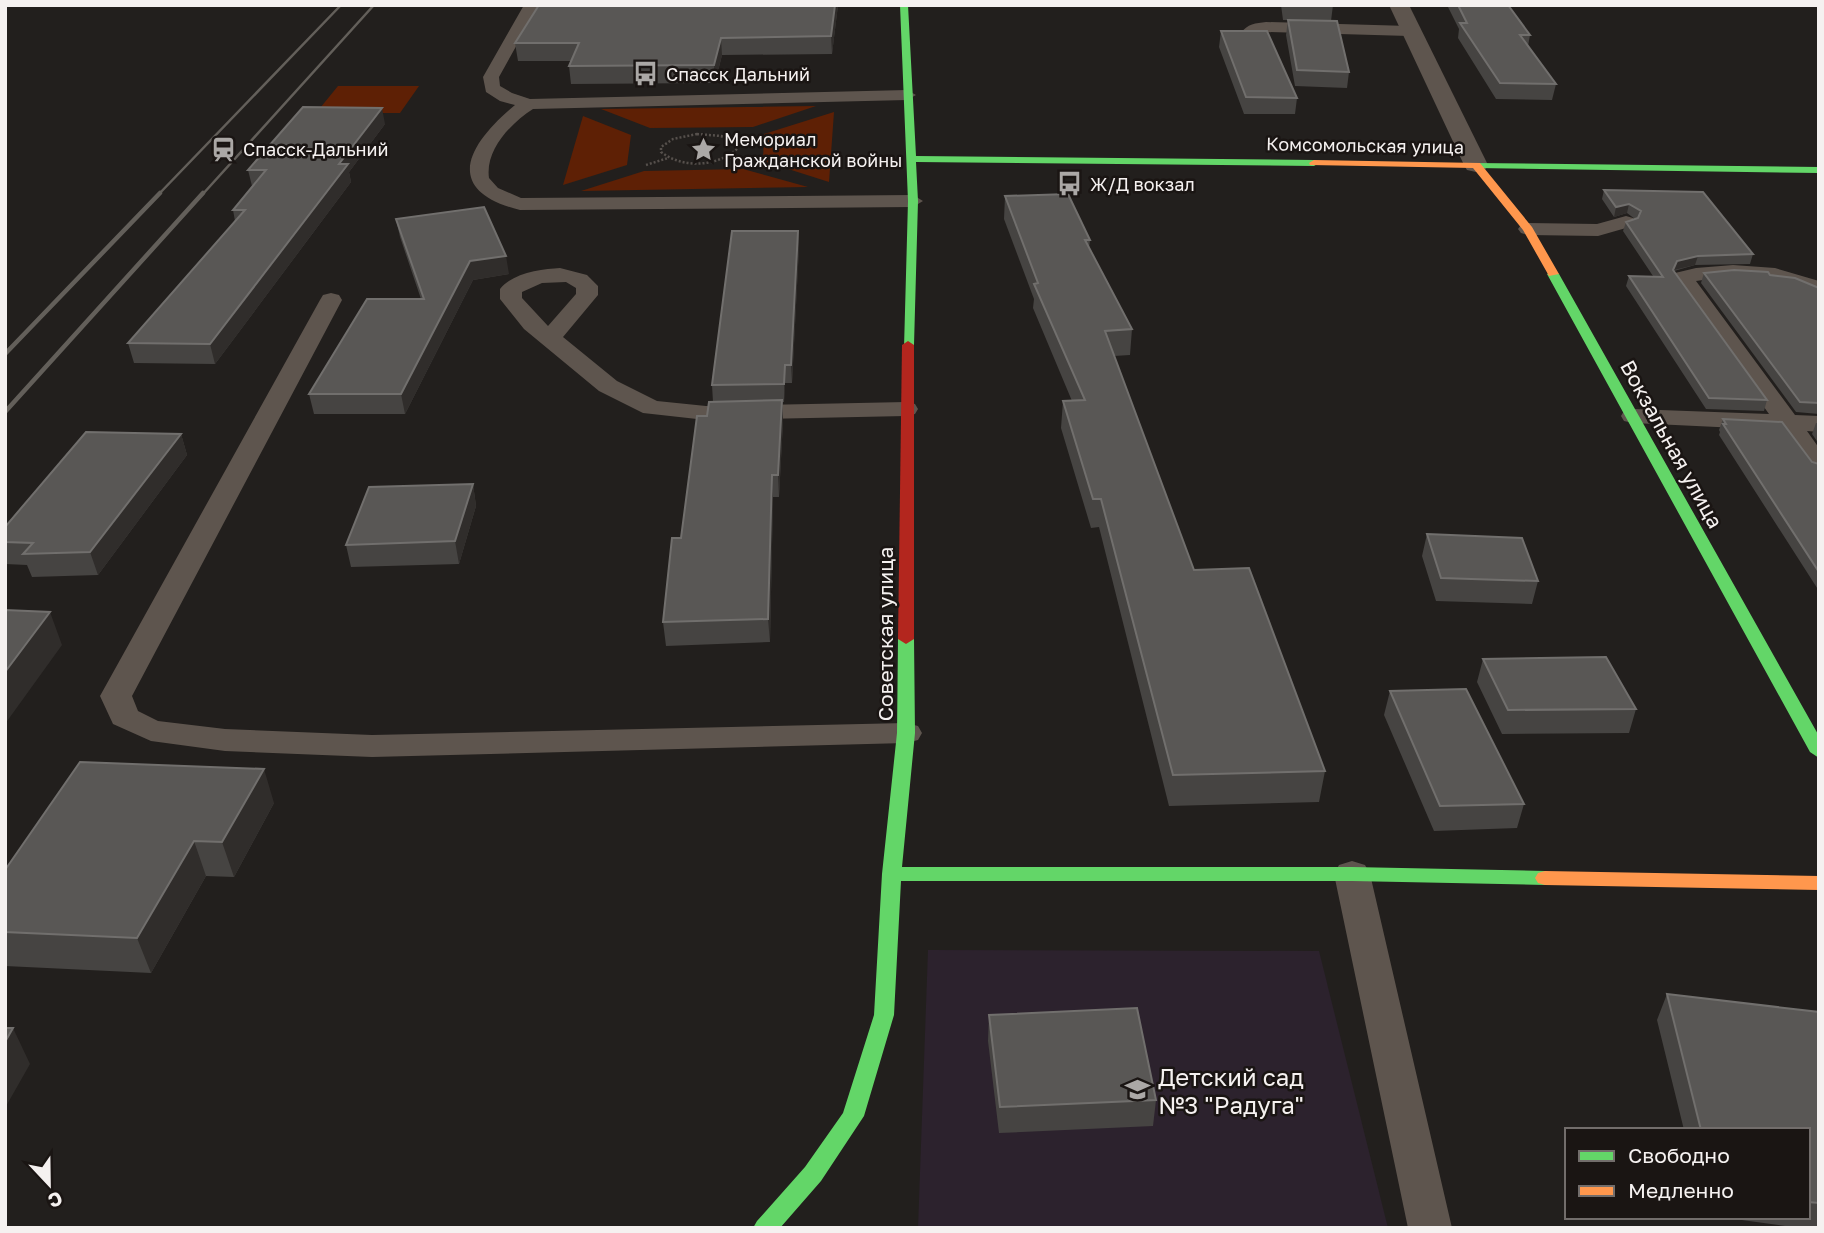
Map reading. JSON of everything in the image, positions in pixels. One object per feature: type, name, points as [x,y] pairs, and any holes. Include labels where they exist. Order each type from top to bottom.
[{"type":"main road","name":"Советская улица","points":[[765,1228],[813,1174],[853,1116],[884,1015],[892,874],[905,733],[906,409],[913,201],[904,5]]},
{"type":"main road","name":"Комсомольская улица","points":[[911,159],[1819,170]]},
{"type":"main road","name":"Вокзальная улица","points":[[1476,165],[1528,229],[1819,752]]},
{"type":"main road","points":[[892,874],[1352,874],[1819,883]]},
{"type":"street","points":[[1399,5],[1409,31],[1476,165]]},
{"type":"lane","points":[[532,5],[491,77],[492,89],[506,97],[529,104],[907,95]]},
{"type":"lane","points":[[1250,40],[1249,33],[1256,28],[1266,27],[1409,31]]},
{"type":"lane","points":[[529,104],[516,111],[503,125],[479,163],[479,178],[488,190],[501,198],[520,204],[913,201]]},
{"type":"lane","points":[[1528,229],[1598,230],[1626,222]]},
{"type":"lane","points":[[1819,291],[1805,280],[1783,274],[1709,272],[1684,278],[1819,466]]},
{"type":"lane","points":[[331,300],[116,696],[124,717],[151,731],[225,740],[372,746],[905,733]]},
{"type":"lane","points":[[550,338],[608,386],[652,408],[681,413],[906,409]]},
{"type":"lane","points":[[1633,416],[1819,424]]},
{"type":"lane","points":[[1352,874],[1430,1228]]},
{"type":"path","points":[[697,134],[721,136],[737,143],[738,148],[728,156],[695,162],[672,159],[661,152],[661,147],[673,139],[697,134]]},
{"type":"shaded area","points":[[338,86],[419,86],[400,113],[316,113]]},
{"type":"shaded area","points":[[816,106],[753,127],[650,128],[601,109]]},
{"type":"shaded area","points":[[834,112],[829,182],[763,161],[764,134]]},
{"type":"shaded area","points":[[583,116],[631,135],[627,165],[563,185]]},
{"type":"shaded area","points":[[743,169],[808,187],[581,191],[644,171]]},
{"type":"shaded area","name":"Детский сад №3 \"Радуга\"","points":[[928,950],[1319,951],[1388,1228],[918,1228]]},
{"type":"building","points":[[539,5],[835,5],[831,36],[721,38],[714,65],[569,66],[579,43],[515,43]]},
{"type":"building","points":[[1458,5],[1508,5],[1530,35],[1520,35],[1556,84],[1500,83],[1460,23],[1467,23]]},
{"type":"building","points":[[1288,20],[1337,21],[1349,72],[1297,70]]},
{"type":"building","points":[[1221,31],[1267,31],[1297,98],[1246,97]]},
{"type":"building","points":[[303,107],[382,108],[339,164],[348,164],[210,344],[128,343],[245,210],[233,210],[266,170],[248,170]]},
{"type":"building","points":[[1604,190],[1703,192],[1753,254],[1698,256],[1677,261],[1673,270],[1767,400],[1709,398],[1629,276],[1663,277],[1626,222],[1638,218],[1641,211],[1629,204],[1616,207]]},
{"type":"building","points":[[1068,194],[1090,240],[1085,240],[1132,329],[1105,331],[1194,570],[1249,568],[1325,771],[1173,775],[1101,499],[1093,499],[1063,401],[1085,400],[1034,284],[1038,283],[1005,196]]},
{"type":"building","points":[[484,207],[506,256],[470,261],[401,394],[309,394],[367,299],[424,299],[396,219]]},
{"type":"building","points":[[732,231],[798,231],[791,365],[785,365],[784,384],[712,385]]},
{"type":"building","points":[[1734,270],[1768,272],[1770,275],[1795,278],[1819,288],[1819,403],[1800,402],[1704,273]]},
{"type":"building","points":[[782,400],[778,475],[772,475],[768,619],[663,622],[672,538],[681,538],[697,416],[707,416],[709,402]]},
{"type":"building","points":[[1723,419],[1782,422],[1812,462],[1819,464],[1819,572],[1723,424],[1726,424]]},
{"type":"building","points":[[86,432],[181,434],[90,552],[23,554],[33,543],[5,542],[5,527]]},
{"type":"building","points":[[473,484],[455,541],[346,545],[369,487]]},
{"type":"building","points":[[1427,534],[1522,538],[1538,581],[1441,578]]},
{"type":"building","points":[[5,610],[50,612],[5,672]]},
{"type":"building","points":[[1606,657],[1636,709],[1508,710],[1483,659]]},
{"type":"building","points":[[1466,689],[1524,804],[1440,806],[1390,691]]},
{"type":"building","points":[[80,762],[264,769],[222,842],[194,841],[137,938],[5,932],[5,870]]},
{"type":"building","points":[[1667,994],[1819,1012],[1819,1203],[1810,1202],[1810,1128],[1700,1128]]},
{"type":"building","points":[[1137,1008],[1156,1100],[1000,1107],[989,1015]]},
{"type":"building","points":[[5,1028],[13,1028],[5,1042]]},
{"type":"railway","points":[[158,195],[341,5]]},
{"type":"railway","points":[[202,195],[374,5]]},
{"type":"railway","points":[[5,354],[160,193]]},
{"type":"railway","points":[[5,412],[203,193]]},
{"type":"traffic: fast","points":[[904,5],[911,159],[1314,163]]},
{"type":"traffic: fast","points":[[908,345],[913,201],[911,159]]},
{"type":"traffic: fast","points":[[1476,165],[1819,170]]},
{"type":"traffic: fast","points":[[1553,274],[1819,752]]},
{"type":"traffic: fast","points":[[765,1228],[813,1174],[853,1116],[884,1015],[892,874],[906,733],[906,639]]},
{"type":"traffic: fast","points":[[892,874],[1352,874],[1545,878]]},
{"type":"traffic: slow","points":[[1314,163],[1476,165],[1528,229],[1553,274]]},
{"type":"traffic: slow","points":[[1545,878],[1819,883]]},
{"type":"traffic: jam","points":[[906,639],[908,345]]},
{"type":"place","name":"Спасск Дальний","points":[[646,74]]},
{"type":"place","name":"Спасск-Дальний","points":[[223,149]]},
{"type":"place","name":"Мемориал Гражданской войны","points":[[704,149]]},
{"type":"place","name":"Ж/Д вокзал","points":[[1070,184]]},
{"type":"place","name":"Детский сад №3 \"Радуга\"","points":[[1138,1090]]}]
